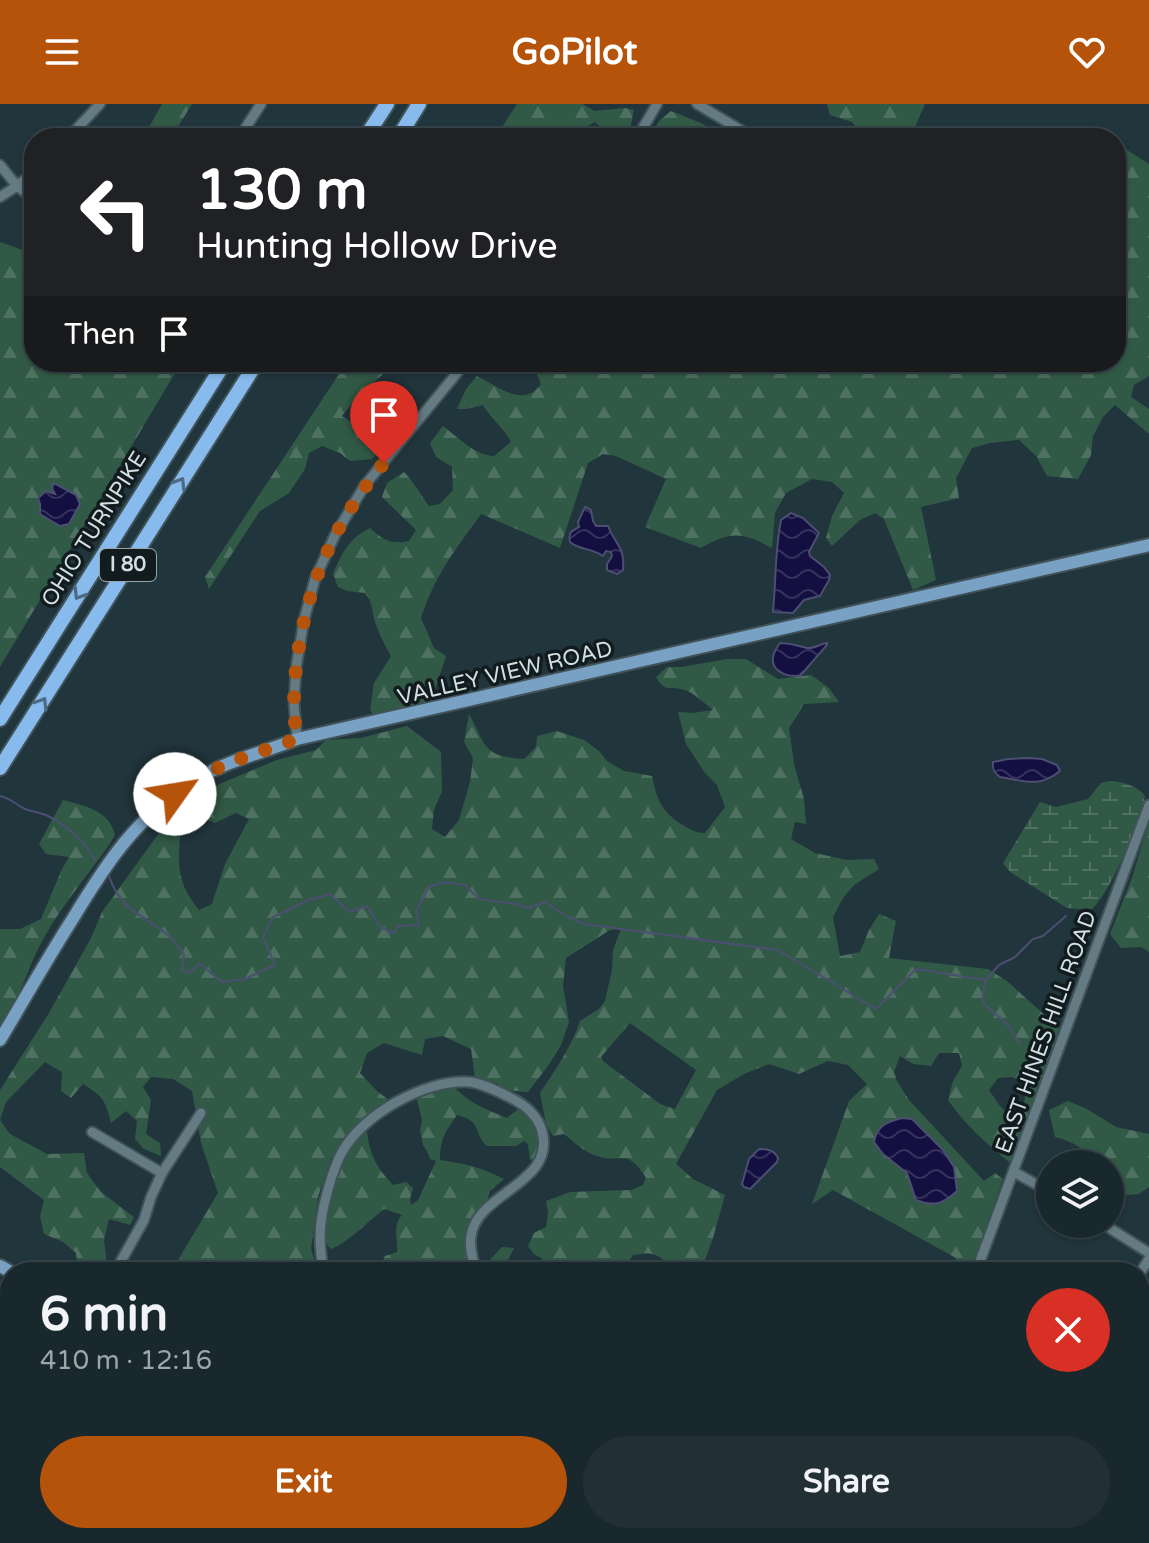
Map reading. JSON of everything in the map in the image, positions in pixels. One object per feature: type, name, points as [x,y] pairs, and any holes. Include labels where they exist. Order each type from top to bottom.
[{"type":"highway","points":[[371,128],[387,104]]},
{"type":"highway","points":[[404,128],[419,104]]},
{"type":"highway","name":"OHIO TURNPIKE","points":[[0,719],[219,372]]},
{"type":"highway","name":"I 80","points":[[0,768],[251,372]]},
{"type":"main road","name":"VALLEY VIEW ROAD","points":[[0,1040],[124,840],[175,794],[228,763],[297,739],[1149,545]]},
{"type":"street","points":[[77,128],[100,104]]},
{"type":"street","points":[[245,128],[261,104]]},
{"type":"street","points":[[643,128],[657,104]]},
{"type":"street","points":[[697,104],[737,128]]},
{"type":"street","points":[[0,165],[24,191]]},
{"type":"street","points":[[0,197],[24,180]]},
{"type":"street","points":[[297,739],[294,720],[296,668],[315,579],[335,535],[365,485],[458,372]]},
{"type":"street","name":"EAST HINES HILL ROAD","points":[[980,1262],[1149,805]]},
{"type":"street","points":[[322,1262],[321,1211],[335,1166],[346,1144],[371,1120],[404,1099],[435,1086],[471,1082],[523,1104],[536,1117],[543,1138],[542,1153],[534,1169],[475,1223],[471,1241],[474,1262]]},
{"type":"street","points":[[121,1262],[144,1220],[162,1173],[201,1113]]},
{"type":"street","points":[[92,1132],[162,1173]]},
{"type":"street","points":[[1014,1172],[1036,1184]]},
{"type":"street","points":[[1123,1238],[1149,1256]]},
{"type":"green space","points":[[162,104],[192,104],[177,128],[149,128]]},
{"type":"green space","points":[[517,104],[583,104],[594,111],[634,110],[630,128],[602,128],[595,122],[584,128],[501,128]]},
{"type":"green space","points":[[827,104],[925,104],[917,128],[857,128],[852,122],[830,115]]},
{"type":"green space","points":[[671,111],[709,128],[655,128]]},
{"type":"green space","points":[[1126,149],[1149,164],[1149,376],[1134,385],[1131,397],[1149,409],[1149,434],[1115,405],[1103,417],[1093,436],[1091,455],[1078,479],[1047,476],[1036,456],[1019,440],[972,448],[956,478],[959,498],[921,507],[936,580],[913,590],[884,519],[875,513],[860,520],[832,546],[826,538],[832,516],[844,493],[832,482],[812,479],[786,493],[775,513],[772,548],[744,536],[729,536],[701,548],[645,527],[666,479],[616,456],[603,454],[588,463],[560,548],[481,514],[439,576],[421,618],[434,648],[446,656],[431,702],[374,716],[370,710],[374,683],[391,656],[377,629],[365,593],[338,587],[333,574],[340,559],[357,536],[370,528],[392,542],[409,541],[416,530],[382,497],[387,483],[404,472],[429,506],[440,504],[453,490],[452,467],[436,457],[430,443],[443,426],[467,445],[487,455],[494,456],[511,442],[483,405],[457,409],[466,389],[477,376],[502,390],[519,395],[527,395],[541,384],[536,372],[1126,372]]},
{"type":"green space","points":[[0,242],[24,250],[24,372],[176,372],[0,667]]},
{"type":"green space","points":[[340,372],[385,372],[342,416],[360,428],[380,434],[386,445],[372,459],[350,461],[322,446],[309,453],[305,469],[289,493],[260,511],[209,589],[205,577]]},
{"type":"green space","points":[[727,659],[746,659],[778,679],[811,675],[829,688],[839,702],[804,704],[789,728],[806,824],[795,822],[791,839],[815,853],[847,860],[874,859],[879,869],[854,885],[833,917],[840,956],[860,952],[879,914],[896,921],[889,958],[988,969],[1007,981],[1060,1029],[1028,1120],[1019,1118],[1027,1084],[1012,1077],[998,1078],[989,1090],[1022,1128],[1015,1155],[1009,1162],[969,1126],[948,1100],[953,1081],[962,1066],[959,1053],[939,1053],[931,1066],[913,1064],[900,1056],[894,1072],[909,1100],[984,1181],[995,1173],[1003,1179],[974,1262],[956,1262],[956,1258],[833,1190],[812,1204],[849,1101],[867,1084],[848,1065],[828,1061],[799,1074],[769,1064],[717,1090],[676,1164],[693,1179],[725,1195],[705,1262],[666,1262],[655,1255],[643,1254],[633,1255],[629,1262],[537,1262],[543,1259],[528,1246],[534,1233],[546,1227],[546,1201],[570,1192],[631,1190],[643,1185],[646,1178],[628,1159],[597,1156],[564,1134],[553,1136],[546,1124],[540,1093],[567,1050],[580,1021],[599,1009],[605,1001],[613,950],[621,929],[610,930],[566,958],[563,986],[569,1022],[561,1045],[528,1092],[502,1090],[497,1083],[475,1078],[471,1049],[443,1036],[425,1039],[422,1055],[384,1043],[367,1053],[360,1073],[388,1099],[350,1131],[331,1159],[318,1197],[311,1249],[315,1262],[177,1262],[218,1193],[201,1143],[192,1091],[173,1079],[151,1077],[143,1087],[151,1100],[146,1134],[160,1143],[161,1156],[144,1149],[135,1139],[137,1121],[126,1111],[111,1123],[99,1096],[83,1084],[71,1098],[61,1091],[62,1072],[45,1062],[6,1102],[0,1120],[0,1090],[49,1013],[102,912],[159,833],[180,835],[179,866],[186,891],[199,910],[212,904],[225,864],[249,819],[236,813],[215,823],[207,820],[217,785],[277,760],[316,750],[326,740],[361,738],[407,726],[441,752],[442,791],[434,810],[432,829],[445,837],[459,820],[470,782],[473,758],[464,742],[469,714],[488,748],[510,758],[524,759],[536,747],[537,736],[557,731],[584,740],[607,761],[624,771],[652,776],[658,798],[668,814],[690,829],[705,833],[725,807],[717,785],[686,744],[678,712],[713,710],[688,691],[662,686],[656,677],[667,667]],"holes":[[[630,1023],[696,1070],[675,1109],[660,1104],[603,1061],[601,1057]]]},
{"type":"green space","points":[[1109,781],[1129,785],[1145,796],[1115,874],[1091,910],[1067,908],[1010,872],[1003,863],[1040,802],[1056,807],[1088,799],[1101,783]]},
{"type":"green space","points":[[63,800],[88,807],[102,815],[115,835],[62,908],[0,1028],[0,929],[20,929],[41,919],[69,857],[46,854],[39,844]]},
{"type":"green space","points":[[1149,821],[1149,952],[1141,947],[1121,948],[1110,934],[1132,878]]},
{"type":"green space","points":[[454,1087],[472,1102],[507,1118],[524,1109],[535,1123],[538,1133],[536,1159],[530,1160],[528,1144],[524,1141],[516,1146],[487,1146],[471,1120],[465,1117],[457,1115],[444,1136],[440,1160],[473,1166],[504,1179],[490,1191],[486,1204],[476,1215],[474,1262],[382,1262],[385,1256],[397,1252],[396,1228],[402,1215],[384,1209],[350,1238],[330,1249],[323,1237],[329,1193],[345,1153],[361,1133],[367,1132],[372,1155],[387,1179],[393,1185],[406,1182],[413,1188],[411,1205],[418,1200],[436,1161],[430,1159],[423,1145],[422,1120],[416,1096],[432,1089]]},
{"type":"green space","points":[[1068,1101],[1116,1127],[1149,1134],[1149,1187],[1139,1194],[1124,1196],[1124,1150],[1083,1150],[1055,1137],[1049,1110]]},
{"type":"green space","points":[[0,1120],[10,1134],[47,1154],[84,1153],[87,1173],[101,1192],[134,1217],[130,1225],[109,1219],[104,1240],[107,1262],[77,1262],[76,1253],[63,1242],[44,1234],[40,1216],[44,1200],[0,1167]]},
{"type":"green space","points":[[502,1247],[514,1248],[507,1262],[488,1262]]},
{"type":"water","points":[[54,483],[76,495],[80,504],[69,524],[60,526],[40,514],[38,498],[46,491],[55,494],[52,488]]},
{"type":"water","points":[[585,507],[591,510],[596,526],[608,526],[621,550],[623,570],[617,574],[607,570],[611,552],[606,551],[603,556],[570,542],[570,534],[579,527]]},
{"type":"water","points":[[791,513],[803,518],[819,533],[810,556],[830,575],[820,596],[804,600],[793,613],[773,612],[781,520]]},
{"type":"water","points":[[780,643],[810,648],[827,645],[800,676],[792,676],[779,672],[773,663],[775,650]]},
{"type":"water","points":[[1029,758],[1057,765],[1060,771],[1046,780],[1032,782],[1000,777],[993,769],[993,762]]},
{"type":"water","points":[[902,1118],[912,1119],[943,1150],[954,1167],[957,1191],[947,1199],[933,1204],[916,1200],[907,1173],[883,1154],[874,1142],[884,1125]]},
{"type":"water","points":[[759,1149],[770,1150],[778,1158],[750,1189],[742,1184],[749,1159]]},
{"type":"waterway","points":[[0,796],[62,824],[81,841],[95,861]]},
{"type":"waterway","points":[[109,876],[119,897],[175,942],[184,955],[182,970],[189,973],[199,963],[222,982],[245,979],[275,965],[263,937],[273,917],[309,900],[330,894],[349,912],[367,906],[381,928],[394,933],[398,926],[419,925],[416,911],[429,887],[444,882],[465,885],[479,899],[528,908],[545,902],[584,924],[778,950],[876,1009],[916,969],[986,980],[999,965],[1015,957],[1033,939],[1043,936],[1066,916]]},
{"type":"waterway","points":[[986,981],[983,997],[986,1006],[1007,1024],[1020,1044]]},
{"type":"route","points":[[175,794],[228,763],[297,739],[294,720],[296,668],[315,579],[352,504],[384,463]]}]
